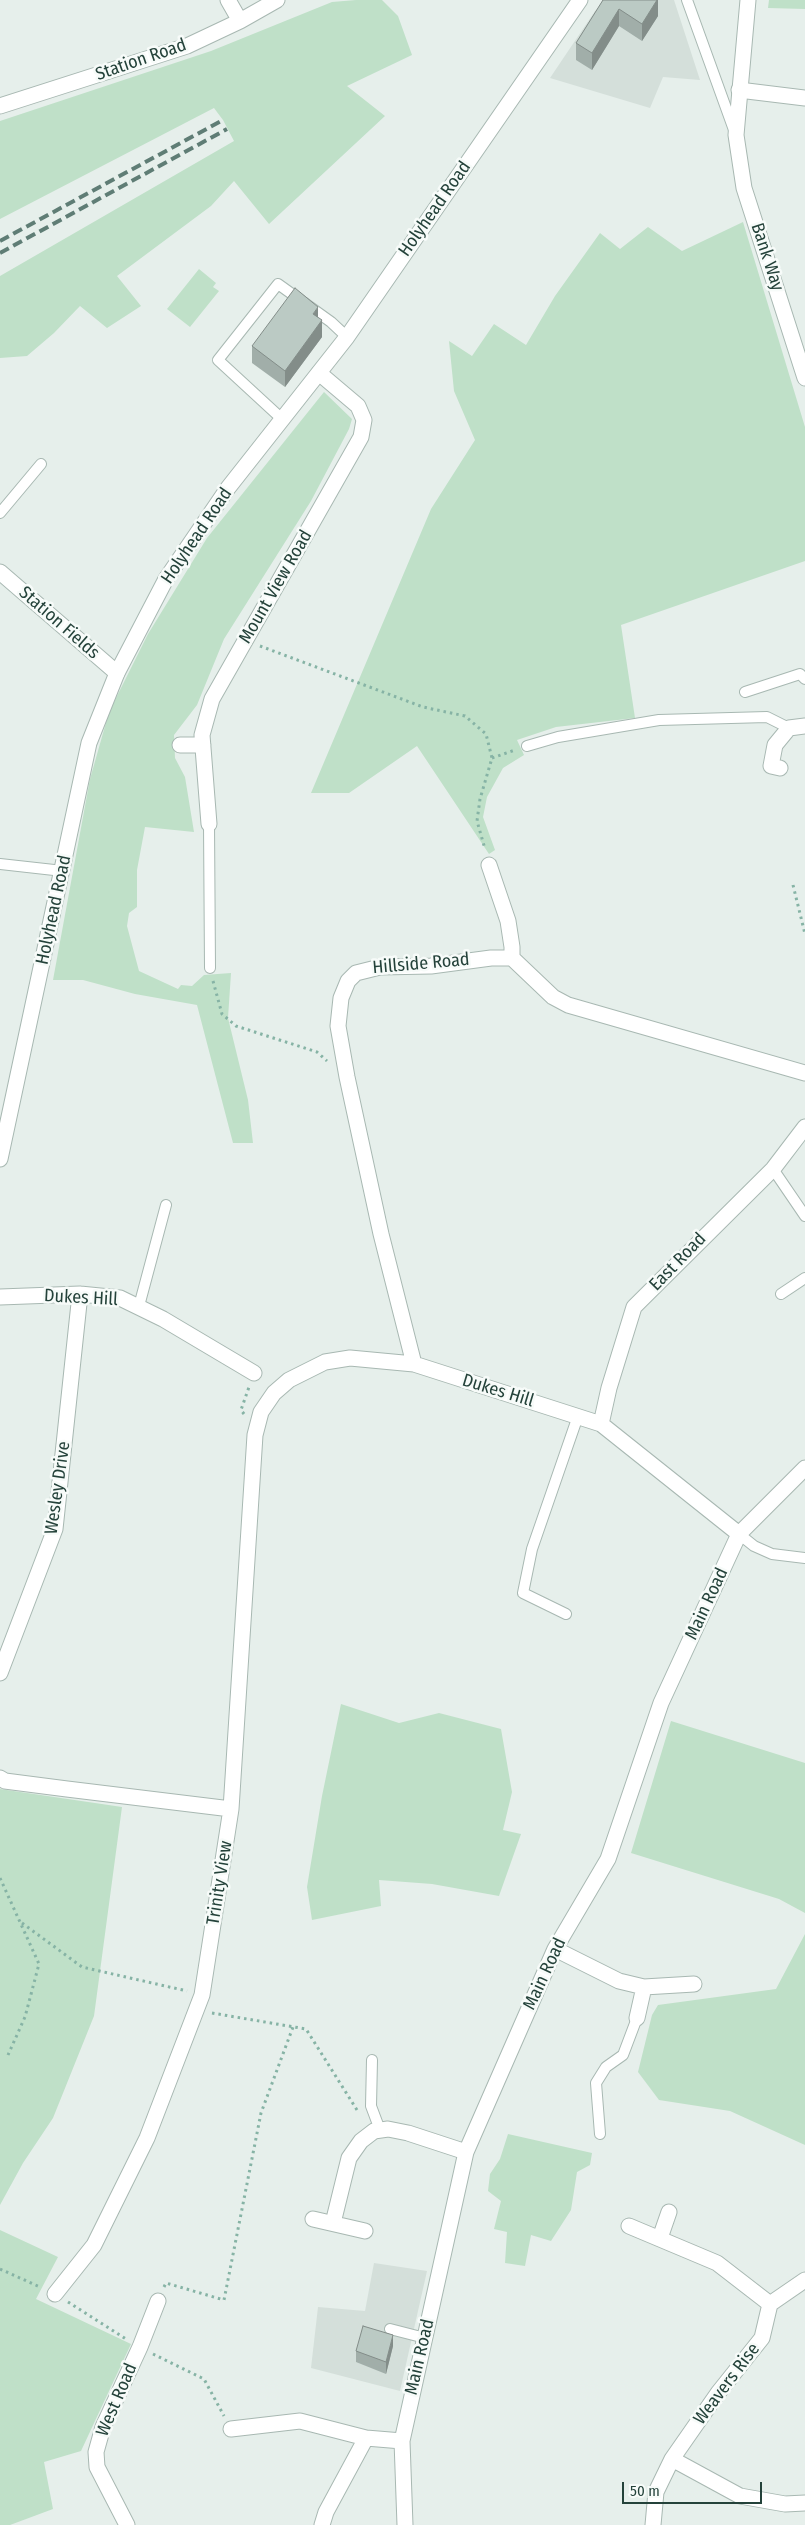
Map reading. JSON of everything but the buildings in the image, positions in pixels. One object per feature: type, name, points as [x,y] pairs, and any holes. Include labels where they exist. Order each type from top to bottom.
[{"type":"street","points":[[228,0],[240,21]]},
{"type":"street","name":"Station Road","points":[[0,106],[186,46],[240,21],[277,0]]},
{"type":"street","name":"Holyhead Road","points":[[0,1159],[89,742],[117,673],[166,579],[228,488],[348,337],[580,0]]},
{"type":"street","name":"Bank Way","points":[[748,0],[736,135],[744,188],[805,378]]},
{"type":"street","points":[[740,90],[805,98]]},
{"type":"street","name":"Mount View Road","points":[[209,824],[202,735],[212,699],[361,437],[364,420],[358,406],[319,373]]},
{"type":"street","name":"Station Fields","points":[[0,572],[117,673]]},
{"type":"street","points":[[780,768],[771,766],[775,745],[789,728],[805,726]]},
{"type":"street","points":[[180,745],[203,744]]},
{"type":"street","points":[[489,865],[508,921],[512,958],[553,997],[568,1005],[805,1073]]},
{"type":"street","name":"Hillside Road","points":[[414,1364],[381,1234],[347,1077],[338,1026],[338,1009],[344,988],[356,973],[380,967],[431,966],[491,958],[512,958]]},
{"type":"street","name":"East Road","points":[[601,1424],[609,1388],[634,1307],[698,1241],[773,1169],[805,1127]]},
{"type":"street","name":"Dukes Hill","points":[[0,1297],[80,1294],[120,1298],[139,1306],[254,1373]]},
{"type":"street","name":"Wesley Drive","points":[[0,1673],[55,1529],[80,1294]]},
{"type":"street","name":"Dukes Hill","points":[[254,1435],[261,1412],[274,1393],[307,1370],[325,1362],[350,1358],[414,1364],[601,1424],[739,1534]]},
{"type":"street","name":"Trinity View","points":[[55,2294],[94,2245],[138,2156],[202,1995],[231,1809],[254,1435]]},
{"type":"street","name":"Main Road","points":[[404,2525],[402,2441],[466,2152],[555,1949],[608,1858],[664,1696],[739,1534],[805,1468]]},
{"type":"street","points":[[0,1778],[5,1781],[49,1787],[231,1809]]},
{"type":"street","points":[[555,1949],[619,1981],[644,1987],[694,1984]]},
{"type":"street","points":[[637,2018],[644,1987]]},
{"type":"street","points":[[333,2224],[349,2158],[361,2141],[376,2132],[388,2129],[408,2133],[466,2152]]},
{"type":"street","points":[[660,2238],[669,2212]]},
{"type":"street","points":[[313,2219],[365,2231]]},
{"type":"street","points":[[629,2226],[718,2263],[770,2304],[805,2280]]},
{"type":"street","name":"West Road","points":[[128,2525],[97,2468],[96,2452],[103,2427],[140,2347],[158,2301]]},
{"type":"street","name":"Weavers Rise","points":[[653,2525],[656,2492],[672,2459],[718,2393],[762,2338],[770,2304]]},
{"type":"street","points":[[231,2430],[300,2421],[366,2438],[402,2441]]},
{"type":"street","points":[[322,2525],[326,2512],[366,2438]]},
{"type":"street","points":[[672,2459],[740,2496],[785,2504],[805,2503]]},
{"type":"lane","points":[[686,0],[736,135]]},
{"type":"lane","points":[[282,419],[218,360],[278,284],[348,337]]},
{"type":"lane","points":[[0,514],[41,464]]},
{"type":"lane","points":[[745,692],[800,674],[805,679]]},
{"type":"lane","points":[[527,746],[558,737],[659,720],[767,717],[789,728]]},
{"type":"lane","points":[[209,824],[210,968]]},
{"type":"lane","points":[[0,864],[63,871]]},
{"type":"lane","points":[[773,1169],[805,1216]]},
{"type":"lane","points":[[139,1306],[166,1205]]},
{"type":"lane","points":[[781,1294],[805,1278]]},
{"type":"lane","points":[[566,1614],[523,1593],[532,1549],[578,1416]]},
{"type":"lane","points":[[739,1534],[754,1546],[772,1554],[805,1558]]},
{"type":"lane","points":[[600,2134],[596,2083],[606,2067],[623,2055],[637,2018]]},
{"type":"lane","points":[[372,2060],[370,2106],[376,2132]]},
{"type":"lane","points":[[390,2329],[425,2338]]},
{"type":"path","points":[[245,641],[423,706],[465,716],[486,734],[492,758],[480,799],[477,821],[489,865]]},
{"type":"path","points":[[492,758],[527,746]]},
{"type":"path","points":[[793,885],[805,934]]},
{"type":"path","points":[[210,968],[222,1014],[236,1026],[317,1052],[347,1077]]},
{"type":"path","points":[[241,1410],[254,1373]]},
{"type":"path","points":[[0,1878],[39,1964],[26,2017],[8,2055]]},
{"type":"path","points":[[22,1923],[82,1967],[202,1995]]},
{"type":"path","points":[[196,2010],[306,2029],[376,2132]]},
{"type":"path","points":[[158,2301],[166,2283],[224,2300],[261,2113],[293,2027]]},
{"type":"path","points":[[0,2269],[55,2294],[140,2347],[204,2380],[231,2430]]},
{"type":"shaded area","points":[[606,0],[674,0],[700,80],[663,77],[650,108],[550,78],[595,11]]},
{"type":"shaded area","points":[[374,2263],[427,2271],[400,2391],[311,2368],[318,2307],[365,2311]]},
{"type":"green space","points":[[382,0],[398,16],[412,55],[347,86],[385,116],[269,224],[234,181],[211,206],[117,276],[141,306],[107,328],[80,306],[54,333],[27,356],[0,358],[0,276],[234,141],[214,108],[0,219],[0,121],[211,51],[332,2]]},
{"type":"green space","points":[[769,0],[805,0],[805,9],[768,8]]},
{"type":"green space","points":[[743,222],[805,427],[805,561],[621,625],[635,718],[556,727],[517,740],[524,755],[503,768],[487,797],[483,817],[495,850],[489,854],[417,746],[349,793],[311,793],[431,509],[475,440],[454,391],[449,341],[472,356],[494,324],[526,345],[555,296],[600,233],[620,249],[648,227],[682,251]]},
{"type":"green space","points":[[199,269],[216,283],[213,287],[219,291],[190,327],[167,309]]},
{"type":"green space","points":[[324,392],[352,419],[349,429],[311,501],[224,639],[197,705],[174,735],[175,758],[185,777],[194,832],[145,827],[137,870],[137,907],[129,913],[127,926],[139,971],[178,989],[181,985],[192,986],[204,975],[231,973],[228,1018],[248,1100],[253,1143],[233,1143],[197,1005],[135,994],[83,980],[53,980],[90,779],[109,712],[148,634],[207,538]]},
{"type":"green space","points":[[341,1704],[399,1723],[439,1713],[501,1729],[512,1792],[503,1830],[521,1834],[499,1896],[432,1884],[379,1880],[381,1906],[312,1920],[307,1887],[322,1796]]},
{"type":"green space","points":[[671,1721],[805,1763],[805,1913],[779,1899],[631,1853]]},
{"type":"green space","points":[[0,1789],[122,1807],[94,2016],[53,2118],[23,2163],[0,2205]]},
{"type":"green space","points":[[805,1934],[805,2145],[730,2111],[659,2100],[638,2072],[652,2015],[658,2005],[776,1989]]},
{"type":"green space","points":[[508,2134],[592,2153],[590,2165],[577,2172],[571,2210],[551,2241],[531,2235],[525,2266],[505,2263],[507,2232],[494,2229],[501,2201],[488,2191],[490,2174],[500,2159]]},
{"type":"green space","points":[[0,2230],[58,2257],[36,2299],[131,2344],[81,2451],[44,2462],[53,2509],[10,2525],[0,2525]]},
{"type":"railway","points":[[0,241],[223,120]]},
{"type":"railway","points":[[0,253],[227,129]]}]
